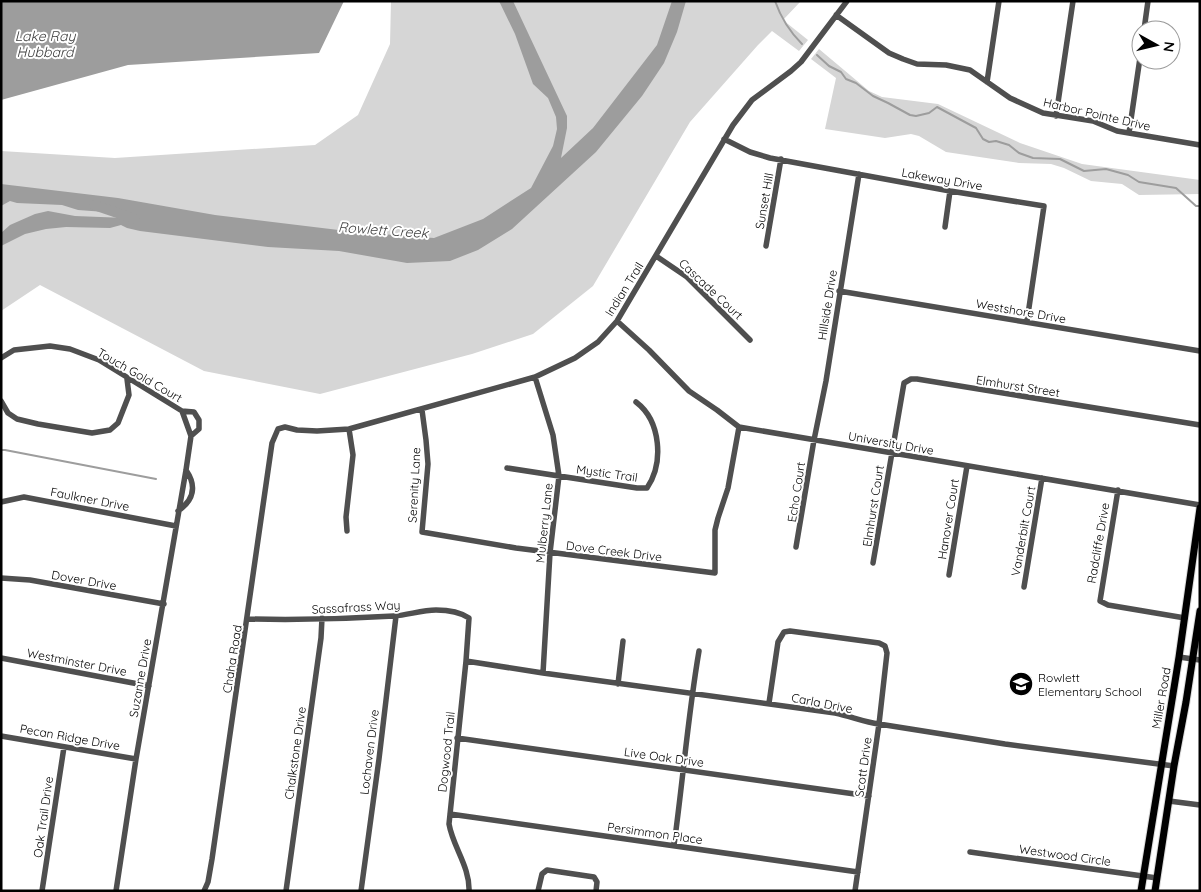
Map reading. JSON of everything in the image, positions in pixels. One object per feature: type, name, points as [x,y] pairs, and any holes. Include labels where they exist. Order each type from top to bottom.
[{"type":"main road","name":"Miller Road","points":[[1141,891],[1185,618],[1200,507]]},
{"type":"main road","name":"Miller Road","points":[[1155,891],[1174,766],[1196,660],[1200,611]]},
{"type":"street","name":"Indian Trail","points":[[278,430],[284,427],[317,431],[349,429],[422,410],[535,377],[575,358],[598,342],[617,321],[724,139],[752,100],[801,62],[847,1]]},
{"type":"street","points":[[987,82],[999,1]]},
{"type":"street","points":[[1056,116],[1072,1]]},
{"type":"street","points":[[1145,20],[1148,1]]},
{"type":"street","name":"Harbor Pointe Drive","points":[[836,15],[889,53],[917,64],[960,67],[970,70],[1010,98],[1043,113],[1093,121],[1117,131],[1200,145]]},
{"type":"street","points":[[1129,133],[1138,70]]},
{"type":"street","name":"Lakeway Drive","points":[[724,139],[750,152],[781,159],[950,191],[1044,206],[1026,321]]},
{"type":"street","name":"Sunset Hill","points":[[766,246],[781,159]]},
{"type":"street","name":"Hillside Drive","points":[[814,440],[826,381],[859,174]]},
{"type":"street","points":[[945,227],[950,191]]},
{"type":"street","name":"Cascade Court","points":[[656,256],[687,277],[750,340]]},
{"type":"street","name":"Westshore Drive","points":[[839,291],[1200,351]]},
{"type":"street","name":"University Drive","points":[[617,321],[649,350],[689,391],[718,410],[739,427],[1118,490],[1200,507]]},
{"type":"street","name":"Touch Gold Court","points":[[1,358],[14,350],[50,346],[70,349],[99,360],[127,379],[182,410],[191,436],[186,470]]},
{"type":"street","name":"Mulberry Lane","points":[[535,377],[553,435],[559,476],[550,553],[544,673]]},
{"type":"street","points":[[1,401],[8,413],[17,419],[92,434],[110,430],[118,423],[129,395],[127,379]]},
{"type":"street","name":"Elmhurst Street","points":[[892,453],[904,383],[911,379],[1200,425]]},
{"type":"street","name":"Mystic Trail","points":[[559,476],[646,488],[651,482],[655,468],[656,430],[642,407],[636,402]]},
{"type":"street","points":[[182,410],[194,412],[199,420],[199,429],[191,436]]},
{"type":"street","name":"Serenity Lane","points":[[422,410],[428,464],[422,532]]},
{"type":"street","name":"Dove Creek Drive","points":[[422,532],[550,553],[714,573],[715,530],[728,488],[739,427]]},
{"type":"street","points":[[347,531],[346,517],[353,454],[349,429]]},
{"type":"street","name":"Chaha Road","points":[[204,891],[208,882],[248,619],[272,443],[278,430]]},
{"type":"street","name":"Echo Court","points":[[796,547],[814,440]]},
{"type":"street","name":"Elmhurst Court","points":[[874,562],[892,453]]},
{"type":"street","name":"Hanover Court","points":[[949,575],[967,466]]},
{"type":"street","points":[[507,468],[559,476]]},
{"type":"street","points":[[178,511],[188,504],[193,490],[193,482],[186,470]]},
{"type":"street","name":"Suzanne Drive","points":[[116,891],[136,759],[186,470]]},
{"type":"street","name":"Vanderbilt Court","points":[[1024,587],[1042,478]]},
{"type":"street","name":"Radcliffe Drive","points":[[1118,490],[1100,601],[1108,605],[1185,618]]},
{"type":"street","name":"Faulkner Drive","points":[[1,502],[24,497],[176,526]]},
{"type":"street","name":"Dover Drive","points":[[1,578],[30,580],[164,604]]},
{"type":"street","name":"Sassafrass Way","points":[[248,619],[287,620],[396,616],[435,610],[464,614]]},
{"type":"street","name":"Dogwood Trail","points":[[464,614],[469,618],[469,624],[450,814],[450,833],[468,876],[469,891]]},
{"type":"street","name":"Lochaven Drive","points":[[361,891],[396,616]]},
{"type":"street","name":"Chalkstone Drive","points":[[286,891],[321,638],[322,618]]},
{"type":"street","name":"Scott Drive","points":[[769,703],[778,642],[784,632],[790,631],[879,643],[885,646],[887,653],[879,724],[855,891]]},
{"type":"street","points":[[618,684],[624,642]]},
{"type":"street","points":[[674,845],[699,651]]},
{"type":"street","points":[[1179,657],[1196,660]]},
{"type":"street","name":"Westminster Drive","points":[[1,658],[149,686]]},
{"type":"street","name":"Carla Drive","points":[[466,661],[618,684],[835,713],[850,716],[861,721],[1005,744],[1174,766]]},
{"type":"street","name":"Pecan Ridge Drive","points":[[1,736],[136,759]]},
{"type":"street","name":"Live Oak Drive","points":[[457,738],[869,796]]},
{"type":"street","name":"Oak Trail Drive","points":[[42,891],[64,747]]},
{"type":"street","points":[[1169,801],[1200,805]]},
{"type":"street","name":"Persimmon Place","points":[[450,814],[858,872]]},
{"type":"street","name":"Westwood Circle","points":[[970,852],[1157,878]]},
{"type":"street","points":[[538,891],[542,874],[547,870],[594,877],[597,882],[596,891]]},
{"type":"shaded area","points":[[391,1],[801,1],[783,20],[808,40],[799,51],[772,31],[758,45],[690,122],[593,286],[533,334],[472,354],[320,394],[204,371],[40,285],[1,311],[1,151],[115,158],[315,145],[358,115],[390,44]]},
{"type":"shaded area","points":[[819,49],[869,91],[882,97],[938,104],[1020,143],[1082,164],[1200,180],[1200,194],[1139,195],[1122,184],[1091,181],[1051,164],[1019,163],[946,152],[919,136],[911,134],[885,138],[825,129],[836,78],[811,59]]},
{"type":"water","name":"Lake Ray Hubbard","points":[[1,1],[344,1],[319,53],[128,65],[1,100]]},
{"type":"water","points":[[499,1],[513,1],[567,116],[567,128],[561,158],[593,128],[657,45],[672,1],[686,1],[677,32],[664,63],[642,96],[596,152],[512,229],[478,250],[450,261],[407,263],[339,251],[268,247],[140,231],[121,225],[110,228],[66,227],[46,229],[25,234],[1,246],[1,233],[10,225],[35,214],[48,211],[75,216],[126,218],[109,207],[105,212],[78,210],[62,205],[10,201],[1,206],[1,184],[118,198],[215,215],[355,232],[434,238],[483,219],[531,188],[553,146],[557,129],[556,117],[548,98],[533,84],[515,34]]},
{"type":"waterway","points":[[775,1],[786,24],[802,44]]},
{"type":"waterway","points":[[817,55],[829,66],[841,72],[846,79],[856,83],[873,96],[910,115],[916,116],[929,113],[937,107],[976,128],[983,139],[989,142],[996,141],[1009,145],[1019,153],[1033,158],[1060,159],[1084,171],[1106,169],[1128,175],[1139,182],[1176,188],[1196,206],[1200,206]]},
{"type":"waterway","name":"Rowlett Creek","points":[[94,205],[135,219]]},
{"type":"waterway","points":[[1,450],[156,479]]},
{"type":"place","name":"Rowlett Elementary School","points":[[1021,684]]}]
